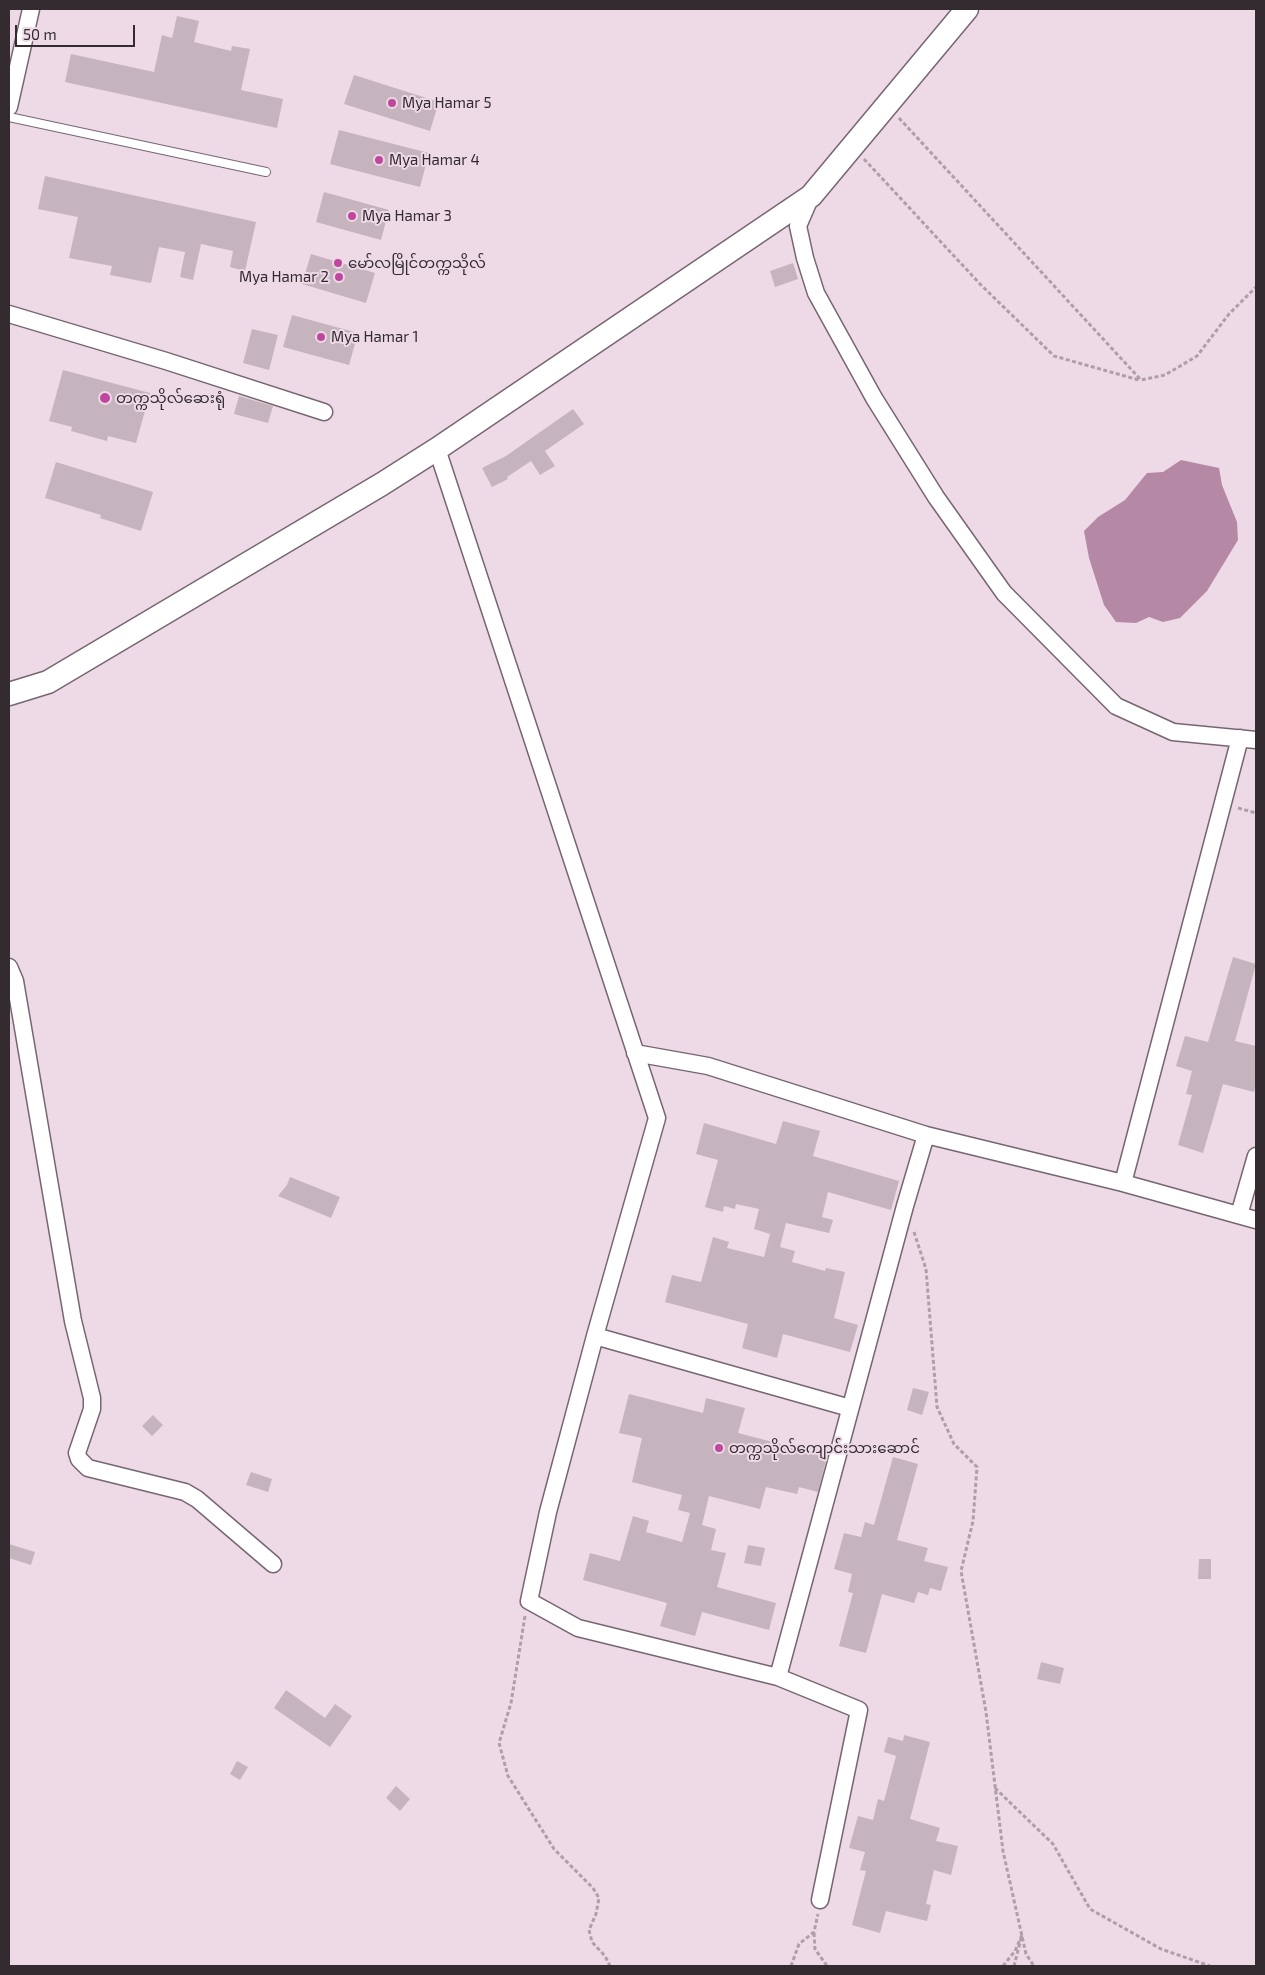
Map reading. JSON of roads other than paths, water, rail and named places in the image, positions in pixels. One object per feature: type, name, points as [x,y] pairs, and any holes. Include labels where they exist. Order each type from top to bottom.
[{"type":"main road","points":[[9,694],[48,682],[382,484],[438,449],[811,196],[967,9]]},
{"type":"street","points":[[9,107],[31,9]]},
{"type":"street","points":[[811,196],[798,226],[805,258],[816,293],[874,398],[930,489],[1004,593],[1116,706],[1173,732],[1248,739],[1123,1183]]},
{"type":"street","points":[[9,314],[166,361],[324,412]]},
{"type":"street","points":[[438,449],[657,1118],[595,1336],[548,1512],[529,1601],[578,1628],[778,1676],[858,1710],[820,1900]]},
{"type":"street","points":[[9,967],[15,981],[73,1321],[92,1398],[92,1409],[77,1453],[79,1459],[88,1468],[185,1492],[197,1499],[273,1564]]},
{"type":"street","points":[[635,1053],[708,1066],[926,1135],[1123,1183],[1256,1220]]},
{"type":"street","points":[[778,1676],[905,1206],[926,1135]]},
{"type":"street","points":[[1239,1215],[1256,1156]]},
{"type":"street","points":[[595,1336],[850,1408]]},
{"type":"lane","points":[[9,117],[266,172]]},
{"type":"place","name":"Mya Hamar 5","points":[[392,103]]},
{"type":"place","name":"Mya Hamar 4","points":[[379,160]]},
{"type":"place","name":"Mya Hamar 3","points":[[352,216]]},
{"type":"place","name":"မော်လမြိုင်တက္ကသိုလ်","points":[[338,263]]},
{"type":"place","name":"Mya Hamar 2","points":[[339,277]]},
{"type":"place","name":"Mya Hamar 1","points":[[321,337]]},
{"type":"place","name":"တက္ကသိုလ်ဆေးရုံ","points":[[105,398]]},
{"type":"place","name":"တက္ကသိုလ်ကျောင်းသားဆောင်","points":[[719,1448]]}]
